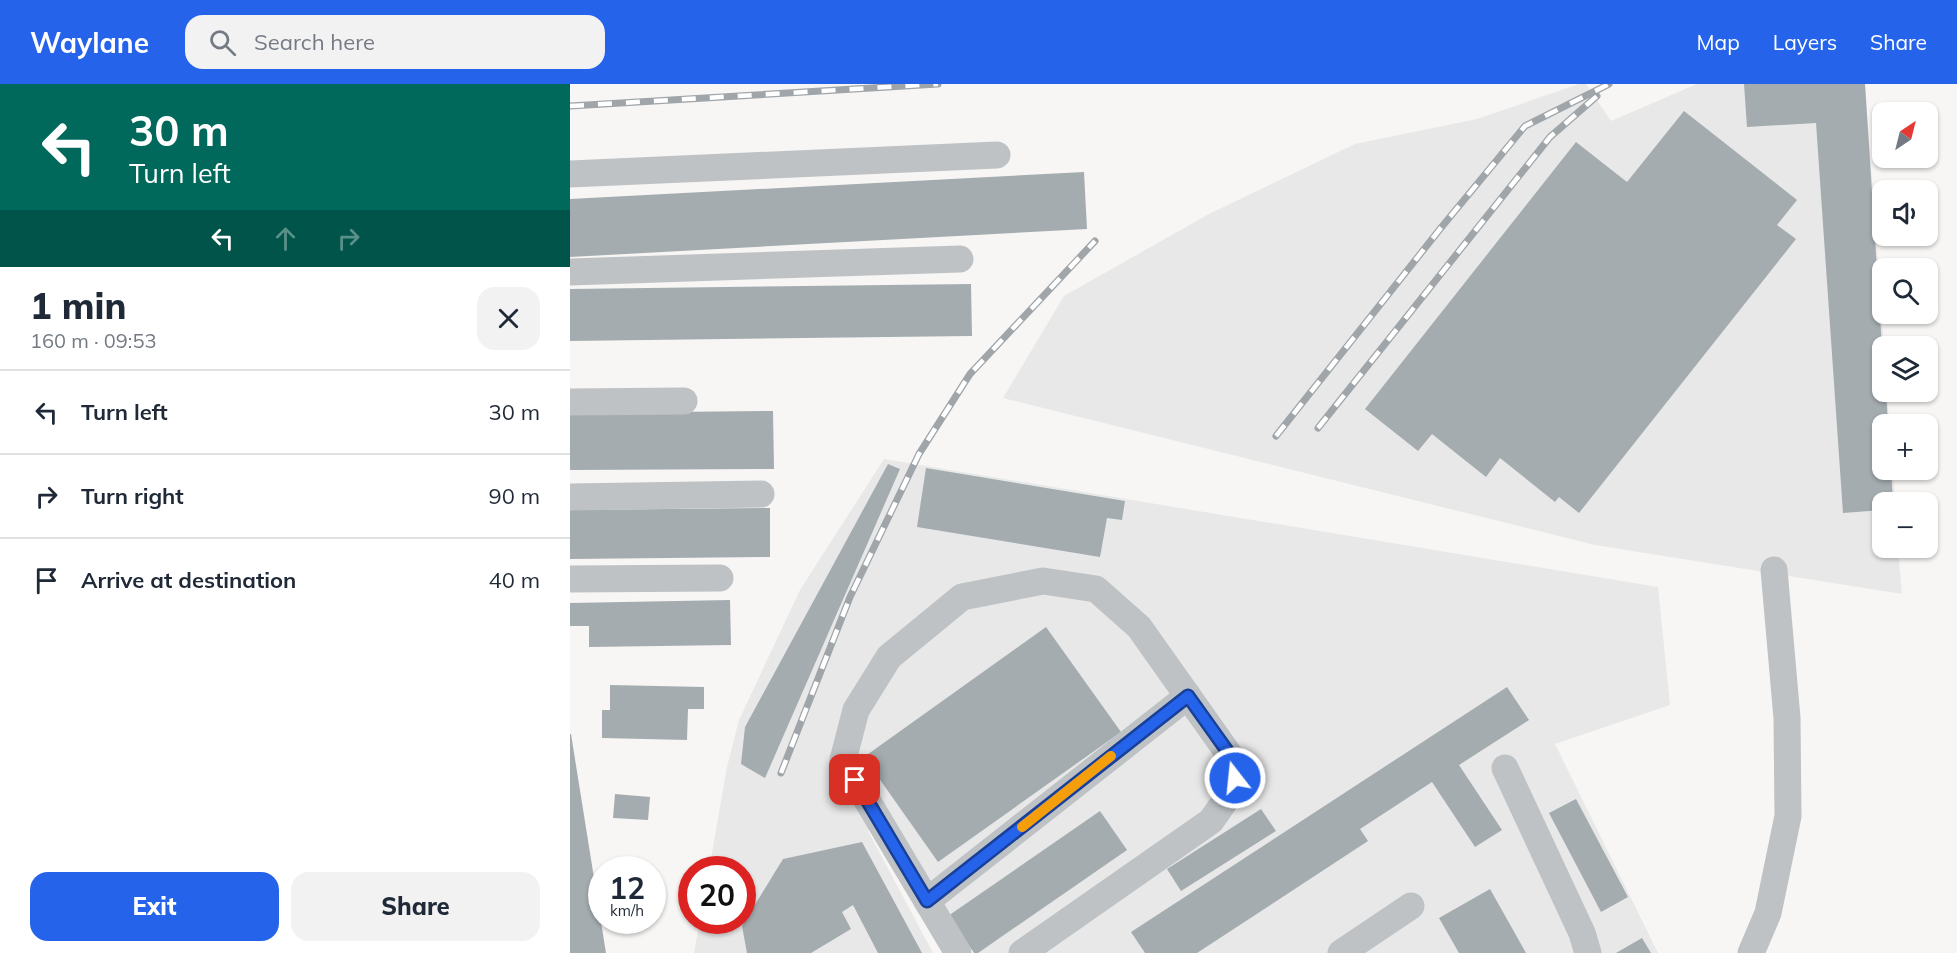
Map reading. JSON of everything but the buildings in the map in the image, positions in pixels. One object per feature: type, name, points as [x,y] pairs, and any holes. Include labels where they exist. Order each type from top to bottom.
[{"type":"street","points":[[570,174],[997,155]]},
{"type":"street","points":[[570,272],[960,259]]},
{"type":"street","points":[[570,402],[684,401]]},
{"type":"street","points":[[570,497],[761,494]]},
{"type":"street","points":[[1751,953],[1768,913],[1788,816],[1787,718],[1774,570]]},
{"type":"street","points":[[570,579],[720,578]]},
{"type":"street","points":[[958,953],[843,760],[856,710],[889,657],[963,597],[1042,581],[1096,589],[1138,627],[1238,766],[1232,791],[1211,821],[1022,953]]},
{"type":"street","points":[[927,901],[1188,696]]},
{"type":"street","points":[[1505,768],[1581,933],[1588,953]]},
{"type":"street","points":[[1341,953],[1411,906]]},
{"type":"shaded area","points":[[1579,84],[1586,84],[1611,121],[1697,84],[1865,84],[1872,181],[1872,246],[1877,246],[1878,258],[1872,258],[1872,324],[1882,324],[1883,336],[1872,336],[1872,402],[1888,402],[1888,414],[1872,414],[1872,480],[1894,480],[1894,492],[1872,492],[1872,558],[1899,558],[1902,594],[1595,545],[1003,398],[1064,296],[1209,214],[1355,144],[1477,119]]},
{"type":"shaded area","points":[[884,459],[1658,587],[1670,705],[1555,744],[1658,953],[977,953],[894,826],[868,831],[933,953],[694,953],[698,934],[756,934],[756,856],[711,856],[727,767],[739,720],[800,590]]},
{"type":"railway","points":[[570,106],[938,84]]},
{"type":"railway","points":[[1276,436],[1525,126],[1609,84]]},
{"type":"railway","points":[[1318,428],[1550,137],[1597,96]]},
{"type":"railway","points":[[781,773],[850,597],[919,454],[970,374],[1095,241]]},
{"type":"slow traffic","points":[[1022,827],[1111,756]]},
{"type":"route","points":[[855,780],[927,901],[1188,696],[1238,766],[1235,778]]}]
